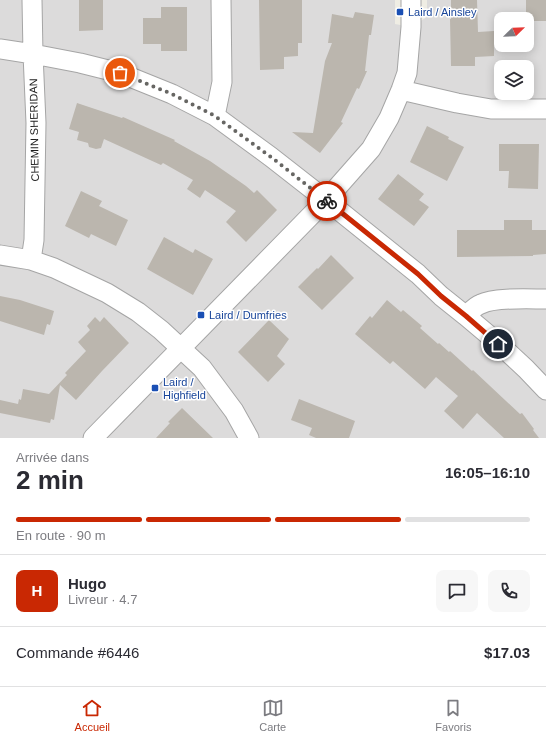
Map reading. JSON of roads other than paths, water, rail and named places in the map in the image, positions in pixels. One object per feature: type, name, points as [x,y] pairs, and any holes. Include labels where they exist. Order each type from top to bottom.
[{"type":"street","name":"CHEMIN SHERIDAN","points":[[31,260],[34,240],[36,123],[32,0]]},
{"type":"street","points":[[215,116],[222,82],[222,0]]},
{"type":"street","points":[[93,438],[326,200],[371,149],[401,90],[406,73],[411,27],[411,0]]},
{"type":"street","points":[[0,49],[33,54],[120,73],[172,94],[215,116],[271,157],[418,274],[441,296],[526,369],[546,390]]},
{"type":"street","points":[[401,90],[491,109],[546,109]]},
{"type":"street","points":[[0,255],[31,260],[54,268],[107,293],[138,312],[161,330],[202,368],[234,411],[249,438]]},
{"type":"street","points":[[466,316],[480,304],[492,301],[546,299]]},
{"type":"place","name":"Laird / Ainsley","points":[[400,12]]},
{"type":"place","name":"Laird / Dumfries","points":[[201,315]]},
{"type":"place","name":"Laird / Highfield","points":[[155,388]]}]
